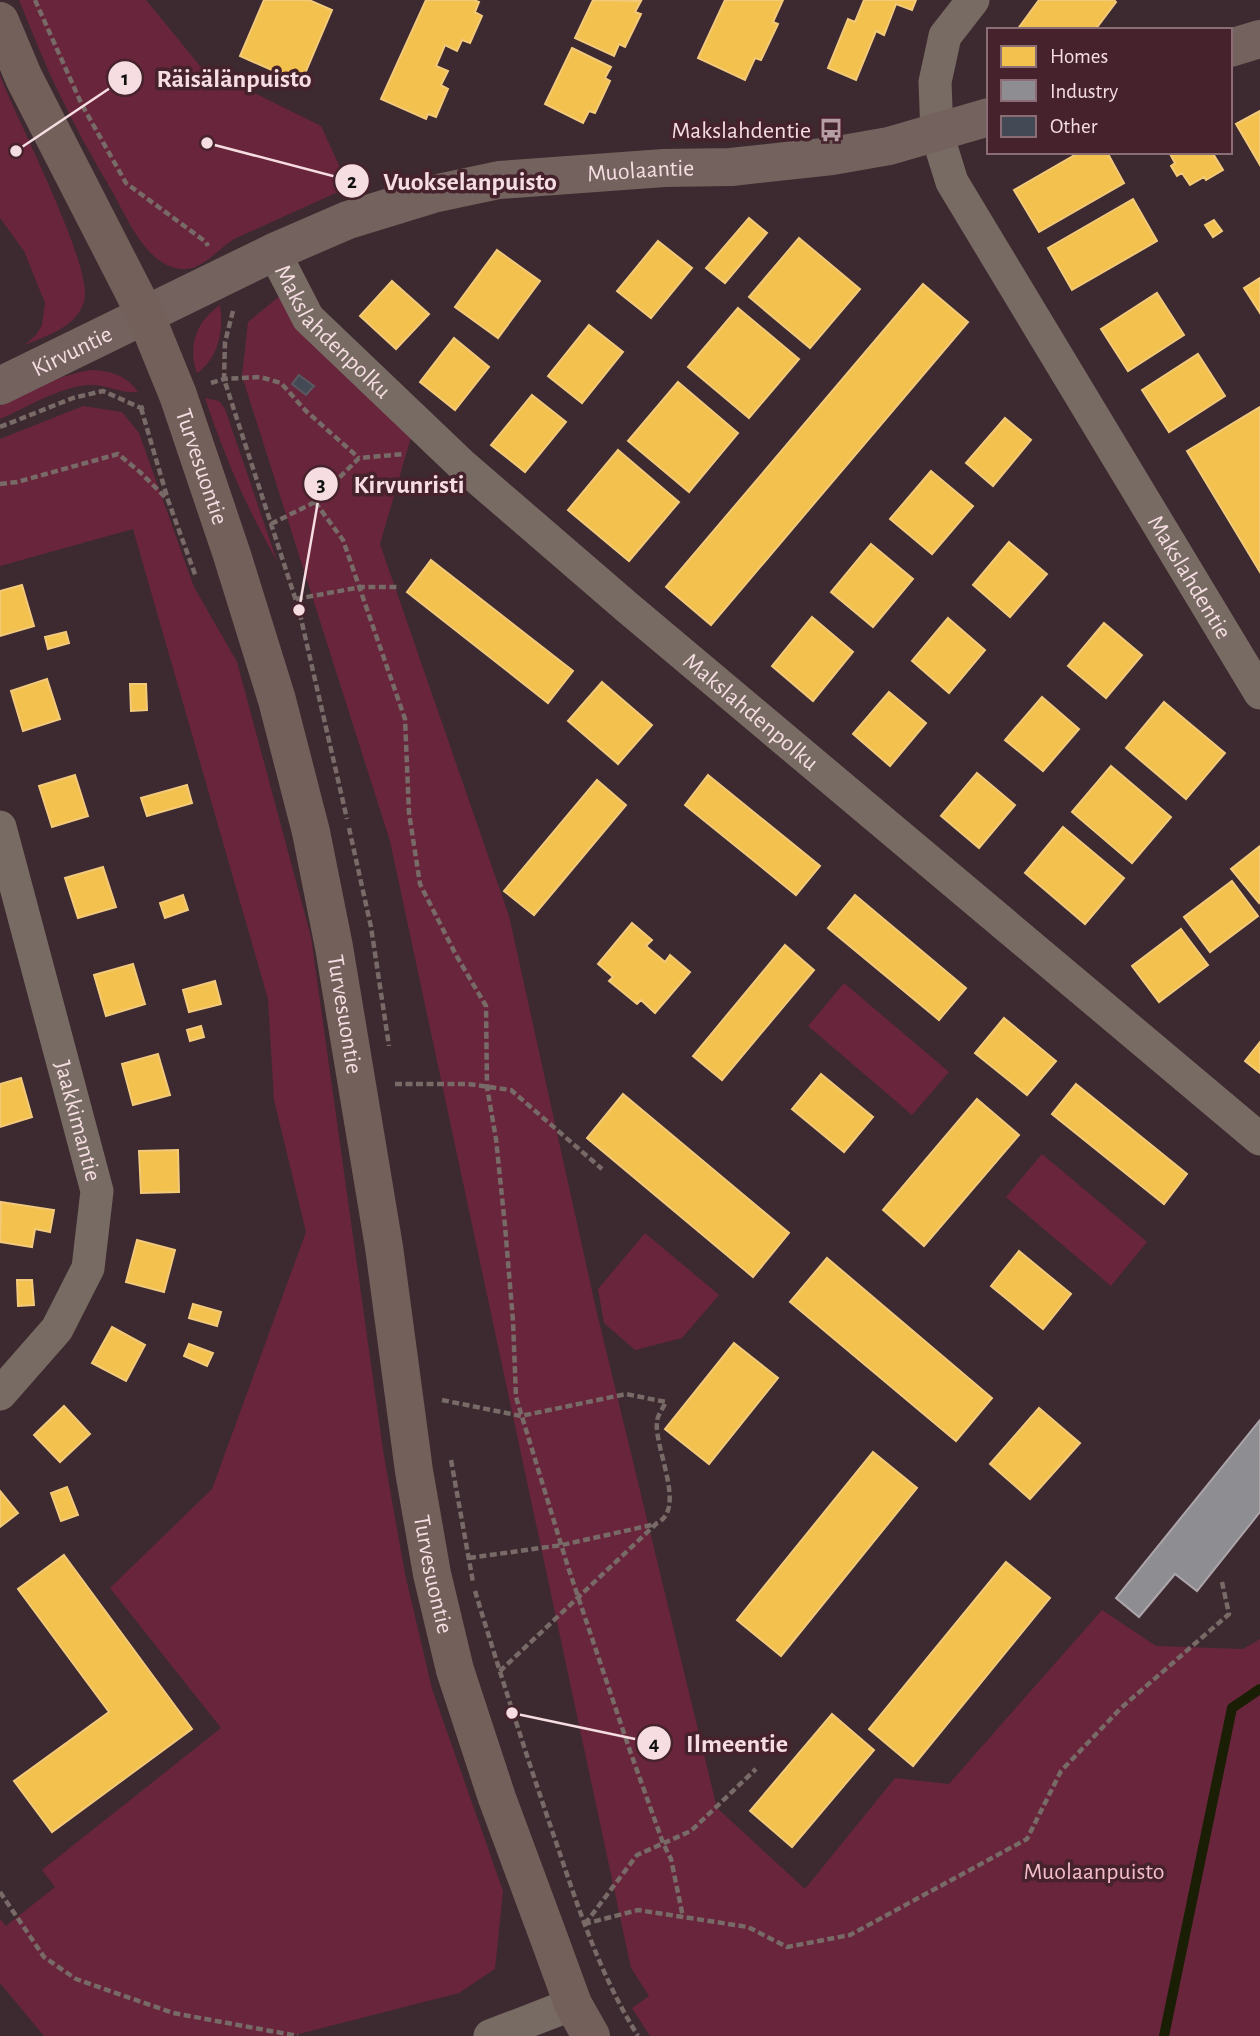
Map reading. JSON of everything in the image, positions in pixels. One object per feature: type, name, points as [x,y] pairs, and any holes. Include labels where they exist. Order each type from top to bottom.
[{"type":"main road","name":"Turvesuontie","points":[[0,21],[24,78],[145,314],[178,395],[277,700],[311,832],[353,1054],[384,1247],[414,1471],[432,1574],[455,1670],[497,1798],[582,2020]]},
{"type":"street","name":"Makslahdentie","points":[[973,0],[945,36],[935,82],[937,134],[952,182],[1260,693]]},
{"type":"street","points":[[1232,47],[1260,39]]},
{"type":"street","name":"Muolaantie","points":[[145,314],[348,220],[433,194],[499,180],[756,164],[832,156],[889,146],[987,118]]},
{"type":"street","name":"Makslahdenpolku","points":[[274,253],[308,318],[461,464],[628,608],[1260,1139]]},
{"type":"street","name":"Kirvuntie","points":[[0,386],[145,314]]},
{"type":"street","name":"Jaakkimantie","points":[[0,827],[97,1191],[88,1268],[57,1329],[0,1394]]},
{"type":"street","points":[[490,2036],[582,2020]]},
{"type":"path","points":[[35,0],[82,105],[126,183],[206,242]]},
{"type":"path","points":[[0,428],[73,398],[103,391],[141,408],[224,379],[260,377],[281,383],[306,411],[359,458],[315,502],[271,524]]},
{"type":"path","points":[[141,408],[168,500],[196,577]]},
{"type":"path","points":[[0,484],[17,482],[118,454],[140,471],[168,500]]},
{"type":"path","points":[[315,502],[343,540],[405,719],[409,813],[420,884],[456,955],[486,1006],[487,1087],[496,1139],[505,1226],[516,1397],[579,1597],[663,1843],[671,1859],[683,1917]]},
{"type":"path","points":[[296,599],[360,587],[400,587]]},
{"type":"path","points":[[395,1084],[468,1084],[511,1090],[603,1169]]},
{"type":"path","points":[[442,1400],[521,1416],[626,1394],[666,1402],[656,1421],[669,1484],[668,1513],[664,1520],[499,1672]]},
{"type":"path","points":[[469,1558],[562,1545],[657,1524]]},
{"type":"path","points":[[756,1769],[691,1831],[637,1855],[584,1924],[638,1910],[748,1927],[787,1947],[850,1935],[1027,1839],[1061,1771],[1121,1708],[1229,1614],[1222,1582]]},
{"type":"path","points":[[0,1892],[44,1957],[76,1979],[173,2013],[298,2036]]},
{"type":"green space","points":[[19,0],[146,0],[200,66],[321,126],[349,187],[234,239],[195,267],[180,269],[158,260],[128,222],[71,118]]},
{"type":"green space","points":[[0,75],[66,226],[84,284],[84,302],[74,318],[51,334],[25,345],[42,325],[45,303],[24,251],[0,218]]},
{"type":"green space","name":"Muolaanpuisto","points":[[286,291],[414,427],[380,544],[509,916],[596,1309],[717,1808],[805,1889],[895,1778],[949,1784],[1102,1610],[1156,1646],[1243,1649],[1260,1639],[1260,2036],[650,2036],[632,2008],[649,1996],[631,1968],[390,841],[242,376],[248,322]]},
{"type":"green space","points":[[220,305],[221,324],[215,351],[197,373],[193,353],[196,334],[205,318]]},
{"type":"green space","points":[[95,370],[119,376],[138,392],[96,385],[78,387],[55,393],[0,419],[0,406],[58,379]]},
{"type":"green space","points":[[205,398],[219,401],[225,409],[277,561],[237,481]]},
{"type":"green space","points":[[83,406],[122,412],[139,433],[194,587],[237,662],[311,937],[383,1450],[405,1574],[432,1689],[503,1891],[495,1969],[459,1993],[291,2036],[44,2036],[0,1983],[0,1919],[6,1926],[55,1887],[42,1870],[221,1728],[110,1588],[212,1489],[306,1232],[274,1100],[268,999],[133,529],[0,566],[0,439]]},
{"type":"green space","points":[[844,983],[949,1072],[912,1115],[808,1026]]},
{"type":"green space","points":[[1042,1154],[1147,1242],[1111,1286],[1006,1197]]},
{"type":"green space","points":[[645,1233],[719,1295],[682,1338],[635,1350],[604,1323],[598,1289]]},
{"type":"building: Homes","points":[[264,0],[309,0],[332,10],[301,83],[240,56]]},
{"type":"building: Homes","points":[[426,0],[474,0],[479,2],[475,12],[482,16],[470,43],[462,40],[457,51],[445,45],[436,66],[448,71],[441,85],[448,89],[436,117],[428,114],[426,119],[381,99]]},
{"type":"building: Homes","points":[[593,0],[641,1],[635,12],[641,14],[625,47],[619,44],[614,56],[575,38]]},
{"type":"building: Homes","points":[[725,0],[783,0],[773,22],[778,24],[761,60],[755,58],[745,80],[698,58]]},
{"type":"building: Homes","points":[[864,0],[916,0],[912,10],[896,4],[884,35],[876,31],[856,80],[828,68],[848,19],[855,22]]},
{"type":"building: Homes","points":[[1039,0],[1116,2],[1096,28],[1018,28]]},
{"type":"building: Homes","points":[[572,48],[611,67],[605,78],[610,81],[595,113],[589,111],[583,123],[545,104]]},
{"type":"building: Homes","points":[[1260,111],[1260,165],[1236,124]]},
{"type":"building: Homes","points":[[1077,154],[1108,154],[1124,183],[1039,232],[1014,190]]},
{"type":"building: Homes","points":[[1170,154],[1213,154],[1223,170],[1190,185],[1182,173],[1177,176],[1171,166],[1175,163]]},
{"type":"building: Homes","points":[[1133,199],[1157,241],[1072,290],[1048,248]]},
{"type":"building: Homes","points":[[749,218],[767,233],[725,283],[706,268]]},
{"type":"building: Homes","points":[[1214,220],[1222,231],[1213,237],[1205,225]]},
{"type":"building: Homes","points":[[799,238],[860,289],[810,348],[749,297]]},
{"type":"building: Homes","points":[[658,241],[692,268],[651,318],[617,291]]},
{"type":"building: Homes","points":[[497,250],[540,281],[498,338],[455,307]]},
{"type":"building: Homes","points":[[1260,278],[1260,313],[1244,288]]},
{"type":"building: Homes","points":[[392,281],[429,314],[396,349],[360,316]]},
{"type":"building: Homes","points":[[923,284],[968,322],[711,625],[666,587]]},
{"type":"building: Homes","points":[[1157,293],[1184,335],[1128,371],[1101,329]]},
{"type":"building: Homes","points":[[738,308],[799,359],[749,418],[688,367]]},
{"type":"building: Homes","points":[[589,325],[623,352],[582,403],[548,376]]},
{"type":"building: Homes","points":[[454,338],[489,367],[455,410],[420,382]]},
{"type":"building: Homes","points":[[1198,354],[1225,396],[1169,432],[1142,390]]},
{"type":"building: Homes","points":[[678,382],[738,433],[689,492],[628,441]]},
{"type":"building: Homes","points":[[532,395],[566,422],[525,472],[491,445]]},
{"type":"building: Homes","points":[[1260,407],[1260,572],[1187,451]]},
{"type":"building: Homes","points":[[1005,418],[1031,440],[993,486],[966,463]]},
{"type":"building: Homes","points":[[618,450],[679,502],[629,561],[568,510]]},
{"type":"building: Homes","points":[[931,471],[973,506],[932,554],[890,519]]},
{"type":"building: Homes","points":[[1009,542],[1047,574],[1010,617],[973,585]]},
{"type":"building: Homes","points":[[871,544],[913,579],[873,627],[831,592]]},
{"type":"building: Homes","points":[[431,560],[573,671],[548,703],[407,592]]},
{"type":"building: Homes","points":[[22,585],[34,626],[0,636],[0,591]]},
{"type":"building: Homes","points":[[812,617],[853,652],[813,701],[772,666]]},
{"type":"building: Homes","points":[[948,618],[985,650],[949,693],[912,661]]},
{"type":"building: Homes","points":[[1104,623],[1142,655],[1106,698],[1068,666]]},
{"type":"building: Homes","points":[[66,632],[69,643],[48,649],[45,637]]},
{"type":"building: Homes","points":[[47,679],[60,719],[23,731],[11,691]]},
{"type":"building: Homes","points":[[602,682],[652,725],[618,764],[568,721]]},
{"type":"building: Homes","points":[[130,684],[146,684],[147,710],[131,711]]},
{"type":"building: Homes","points":[[889,692],[926,723],[890,766],[853,734]]},
{"type":"building: Homes","points":[[1042,697],[1079,729],[1043,771],[1005,740]]},
{"type":"building: Homes","points":[[1164,702],[1225,753],[1186,799],[1126,748]]},
{"type":"building: Homes","points":[[1111,766],[1171,817],[1132,863],[1072,812]]},
{"type":"building: Homes","points":[[977,773],[1015,805],[979,848],[941,816]]},
{"type":"building: Homes","points":[[75,775],[88,816],[52,827],[39,786]]},
{"type":"building: Homes","points":[[708,775],[820,866],[796,895],[685,805]]},
{"type":"building: Homes","points":[[597,780],[626,805],[534,915],[504,891]]},
{"type":"building: Homes","points":[[187,785],[192,803],[147,816],[141,798]]},
{"type":"building: Homes","points":[[1063,827],[1124,878],[1085,924],[1025,873]]},
{"type":"building: Homes","points":[[1260,846],[1260,901],[1259,903],[1231,869]]},
{"type":"building: Homes","points":[[103,867],[116,907],[78,918],[65,878]]},
{"type":"building: Homes","points":[[1232,881],[1258,916],[1210,952],[1184,917]]},
{"type":"building: Homes","points":[[183,895],[188,910],[165,918],[160,903]]},
{"type":"building: Homes","points":[[855,895],[966,988],[939,1020],[828,928]]},
{"type":"building: Homes","points":[[632,923],[652,940],[646,946],[665,962],[670,955],[690,972],[655,1013],[641,1000],[637,1004],[609,981],[613,977],[598,964]]},
{"type":"building: Homes","points":[[1181,929],[1208,965],[1159,1002],[1132,966]]},
{"type":"building: Homes","points":[[785,945],[814,970],[722,1080],[693,1056]]},
{"type":"building: Homes","points":[[133,964],[145,1004],[106,1016],[94,975]]},
{"type":"building: Homes","points":[[215,981],[221,1004],[189,1012],[183,990]]},
{"type":"building: Homes","points":[[1004,1018],[1056,1061],[1027,1095],[975,1053]]},
{"type":"building: Homes","points":[[201,1026],[204,1037],[190,1041],[187,1030]]},
{"type":"building: Homes","points":[[1260,1042],[1260,1073],[1245,1061]]},
{"type":"building: Homes","points":[[158,1054],[170,1095],[133,1105],[122,1064]]},
{"type":"building: Homes","points":[[821,1074],[873,1117],[844,1152],[792,1109]]},
{"type":"building: Homes","points":[[21,1078],[32,1117],[0,1127],[0,1084]]},
{"type":"building: Homes","points":[[1076,1084],[1187,1174],[1164,1204],[1052,1114]]},
{"type":"building: Homes","points":[[623,1094],[789,1233],[753,1277],[587,1138]]},
{"type":"building: Homes","points":[[977,1099],[1019,1135],[924,1246],[883,1210]]},
{"type":"building: Homes","points":[[178,1150],[179,1192],[141,1193],[139,1151]]},
{"type":"building: Homes","points":[[1,1202],[54,1210],[50,1232],[35,1229],[32,1247],[0,1242]]},
{"type":"building: Homes","points":[[137,1240],[175,1250],[164,1292],[126,1282]]},
{"type":"building: Homes","points":[[1019,1251],[1071,1294],[1043,1329],[991,1286]]},
{"type":"building: Homes","points":[[827,1258],[992,1398],[956,1441],[790,1302]]},
{"type":"building: Homes","points":[[17,1280],[32,1280],[34,1305],[18,1306]]},
{"type":"building: Homes","points":[[193,1304],[221,1312],[217,1326],[189,1318]]},
{"type":"building: Homes","points":[[112,1327],[145,1345],[126,1381],[92,1363]]},
{"type":"building: Homes","points":[[734,1343],[778,1378],[709,1464],[665,1429]]},
{"type":"building: Homes","points":[[189,1344],[213,1353],[207,1366],[184,1356]]},
{"type":"building: Homes","points":[[64,1406],[90,1434],[60,1462],[34,1435]]},
{"type":"building: Homes","points":[[1039,1408],[1080,1443],[1030,1499],[990,1464]]},
{"type":"building: Homes","points":[[873,1452],[917,1488],[781,1656],[737,1620]]},
{"type":"building: Homes","points":[[67,1487],[78,1515],[61,1521],[51,1493]]},
{"type":"building: Homes","points":[[0,1491],[18,1513],[0,1527]]},
{"type":"building: Homes","points":[[64,1555],[192,1729],[52,1832],[14,1781],[109,1712],[18,1589]]},
{"type":"building: Homes","points":[[1006,1562],[1050,1598],[913,1766],[869,1729]]},
{"type":"building: Homes","points":[[832,1714],[874,1750],[792,1847],[750,1811]]},
{"type":"building: Industry","points":[[1260,1420],[1260,1512],[1197,1591],[1175,1574],[1139,1617],[1116,1598]]},
{"type":"building: Other","points":[[299,375],[314,386],[306,395],[292,384]]},
{"type":"waterway","points":[[1164,2036],[1232,1708],[1260,1689]]},
{"type":"place","name":"Makslahdentie","points":[[831,130]]},
{"type":"place","name":"Vuokselanpuisto","points":[[207,143]]},
{"type":"place","name":"Räisälänpuisto","points":[[16,151]]},
{"type":"place","name":"Kirvunristi","points":[[299,610]]},
{"type":"place","name":"Ilmeentie","points":[[512,1713]]}]
